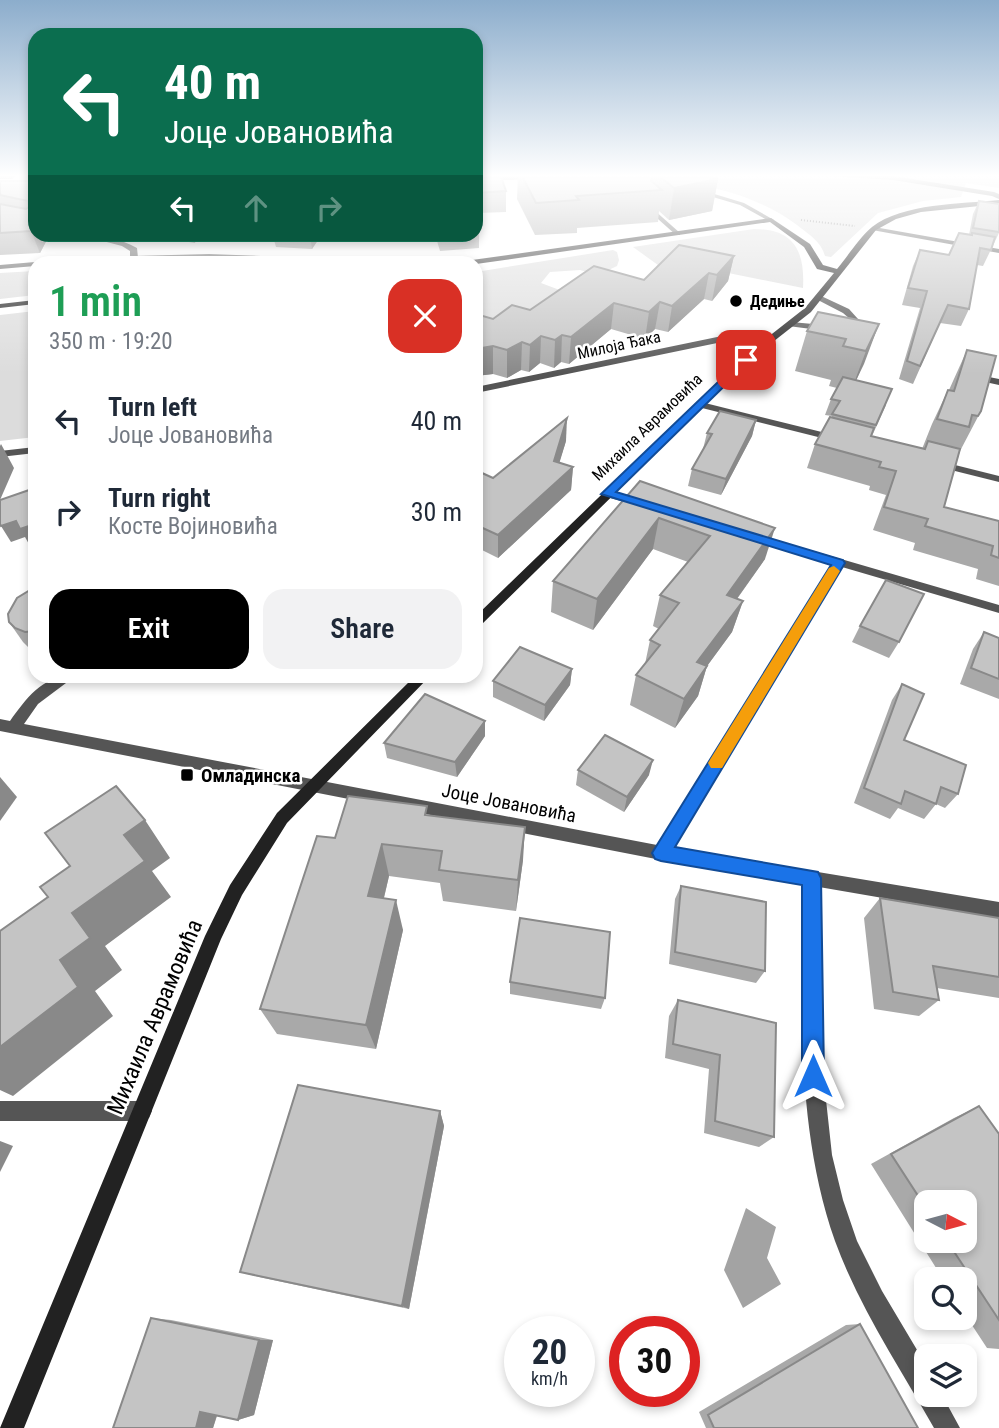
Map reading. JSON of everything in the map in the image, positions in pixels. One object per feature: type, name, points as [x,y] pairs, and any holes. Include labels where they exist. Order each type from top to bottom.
[{"type":"street","points":[[483,261],[630,241]]},
{"type":"street","points":[[800,241],[807,246],[820,267],[838,272]]},
{"type":"street","name":"Михаила Аврамовића","points":[[483,616],[769,340],[791,324],[819,297],[864,241]]},
{"type":"street","points":[[940,241],[999,251]]},
{"type":"street","points":[[110,242],[130,247],[135,252],[134,256]]},
{"type":"street","points":[[0,267],[28,265]]},
{"type":"street","points":[[791,324],[835,328],[853,324],[854,319],[846,311],[819,297]]},
{"type":"street","points":[[0,306],[28,303]]},
{"type":"street","name":"Милоја Ђака","points":[[483,389],[722,339],[746,337],[769,340]]},
{"type":"street","points":[[979,377],[999,382]]},
{"type":"street","points":[[701,405],[850,442]]},
{"type":"street","points":[[0,454],[28,451]]},
{"type":"street","points":[[931,462],[999,479]]},
{"type":"street","points":[[607,494],[659,509]]},
{"type":"street","points":[[749,536],[999,609]]},
{"type":"street","points":[[661,853],[839,563]]},
{"type":"street","points":[[7,726],[56,683]]},
{"type":"street","name":"Михаила Аврамовића","points":[[12,1428],[214,936],[236,890],[282,818],[416,683]]},
{"type":"street","name":"Јоце Јовановића","points":[[7,726],[661,853],[999,910]]},
{"type":"street","points":[[811,878],[813,1076],[824,1159],[847,1242],[866,1284],[914,1367]]},
{"type":"street","points":[[0,1111],[142,1111]]},
{"type":"street","points":[[936,1407],[948,1428]]},
{"type":"shaded area","points":[[676,241],[790,241],[802,263],[803,288],[684,264],[658,265],[633,247]]},
{"type":"shaded area","points":[[848,241],[831,257],[825,256],[817,242]]},
{"type":"shaded area","points":[[613,250],[617,252],[619,260],[617,266],[598,275],[580,270],[550,272],[541,283],[565,292],[540,316],[483,331],[483,271]]},
{"type":"shaded area","points":[[28,271],[28,296],[0,299],[0,273]]},
{"type":"shaded area","points":[[28,312],[28,438],[0,441],[0,315]]},
{"type":"shaded area","points":[[746,1208],[776,1227],[767,1258],[781,1284],[743,1308],[724,1270]]},
{"type":"building","points":[[956,241],[994,241],[991,250],[980,248],[969,309],[948,305],[920,366],[907,361],[927,291],[908,288],[920,250],[949,255]]},
{"type":"building","points":[[679,245],[734,256],[717,275],[709,273],[672,306],[660,302],[649,312],[614,303],[571,337],[562,335],[555,340],[541,336],[530,345],[522,342],[507,350],[493,346],[483,348],[483,316],[493,319],[512,305],[530,310],[594,266],[644,280]]},
{"type":"building","points":[[818,312],[879,324],[866,351],[843,346],[846,339],[807,331]]},
{"type":"building","points":[[967,350],[996,356],[981,411],[978,416],[972,415],[969,427],[937,419],[948,390],[954,391]]},
{"type":"building","points":[[843,377],[892,389],[876,425],[832,414],[840,401],[831,399]]},
{"type":"building","points":[[720,411],[756,420],[726,479],[692,469],[712,434],[707,433]]},
{"type":"building","points":[[830,417],[874,428],[871,436],[925,449],[928,441],[960,449],[944,507],[999,521],[999,558],[991,555],[993,546],[925,526],[928,519],[884,507],[896,471],[879,467],[881,462],[815,444]]},
{"type":"building","points":[[567,418],[554,461],[573,467],[498,535],[483,528],[483,473],[493,478]]},
{"type":"building","points":[[640,481],[775,528],[727,595],[743,601],[697,662],[707,666],[684,699],[636,675],[660,645],[650,640],[679,603],[660,595],[710,536],[659,518],[597,599],[553,581]]},
{"type":"building","points":[[28,490],[28,526],[20,529],[16,521],[1,526],[0,500]]},
{"type":"building","points":[[886,580],[924,594],[899,642],[860,626]]},
{"type":"building","points":[[28,591],[28,632],[15,628],[9,622],[8,614],[17,598]]},
{"type":"building","points":[[984,632],[999,638],[999,679],[971,668]]},
{"type":"building","points":[[520,647],[572,669],[545,705],[493,681]]},
{"type":"building","points":[[902,684],[924,694],[904,740],[966,765],[958,794],[941,787],[936,804],[905,791],[901,804],[864,788]]},
{"type":"building","points":[[425,694],[485,721],[455,762],[384,743]]},
{"type":"building","points":[[605,735],[653,760],[627,797],[578,770]]},
{"type":"building","points":[[116,786],[145,820],[124,835],[145,861],[72,913],[90,938],[60,960],[78,987],[0,1047],[0,931],[48,897],[40,887],[70,866],[45,833]]},
{"type":"building","points":[[348,796],[427,806],[425,815],[525,827],[518,880],[439,870],[442,851],[382,844],[368,896],[396,900],[366,1025],[260,1009],[317,836],[335,838]]},
{"type":"building","points":[[681,886],[766,902],[765,971],[675,952]]},
{"type":"building","points":[[880,898],[999,918],[999,977],[933,966],[939,1000],[893,992]]},
{"type":"building","points":[[520,918],[610,932],[605,998],[510,982]]},
{"type":"building","points":[[678,1000],[776,1023],[774,1137],[715,1121],[720,1055],[673,1044]]},
{"type":"building","points":[[298,1085],[440,1111],[402,1306],[240,1272]]},
{"type":"building","points":[[979,1106],[999,1134],[999,1320],[977,1287],[977,1267],[964,1267],[955,1253],[977,1253],[977,1190],[914,1190],[891,1154]]},
{"type":"building","points":[[151,1318],[259,1340],[238,1420],[200,1412],[196,1428],[113,1428]]},
{"type":"building","points":[[860,1324],[918,1428],[714,1428],[708,1415]]},
{"type":"slow traffic","points":[[716,763],[834,571]]},
{"type":"place","name":"Дедиње","points":[[736,301]]},
{"type":"place","name":"Омладинска","points":[[187,775]]},
{"type":"route","points":[[746,360],[607,494],[839,563],[661,853],[811,878],[813,1076]]}]
